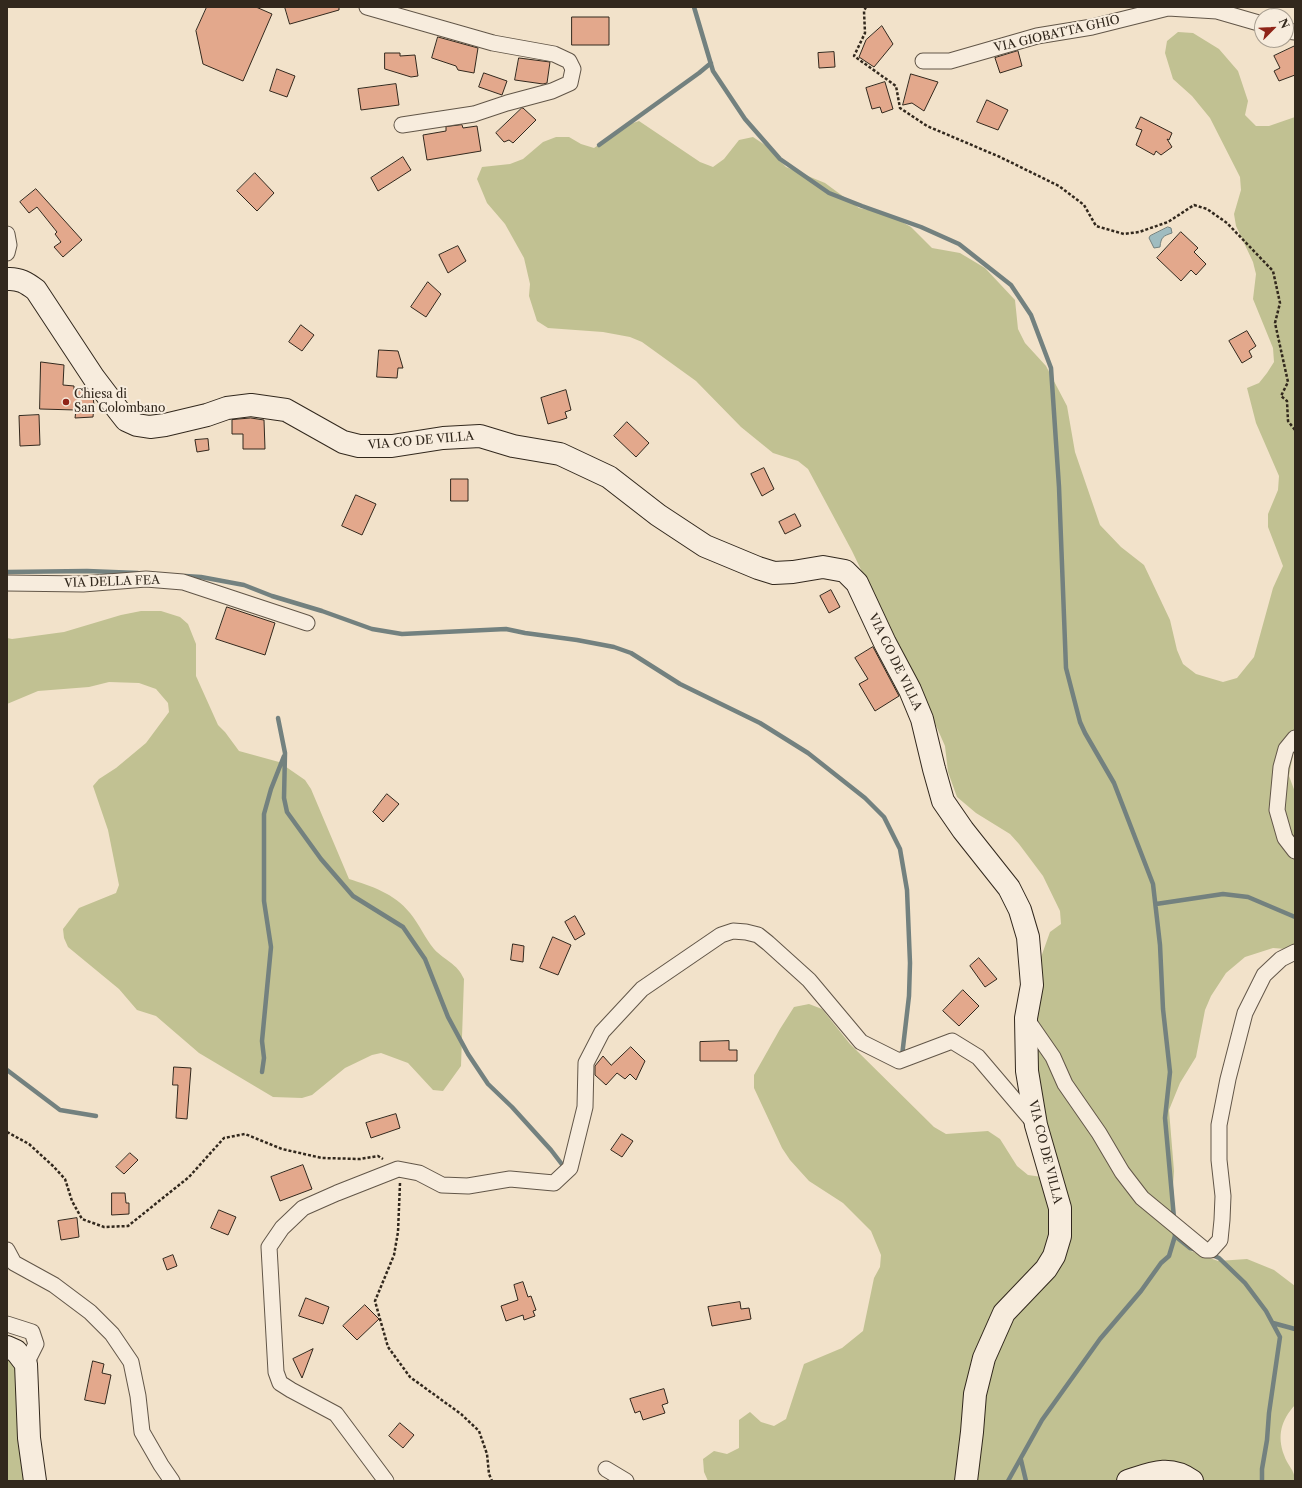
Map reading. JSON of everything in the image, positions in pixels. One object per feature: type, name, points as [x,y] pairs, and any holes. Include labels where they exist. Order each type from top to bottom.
[{"type":"street","points":[[367,7],[493,43],[554,54],[569,61],[573,69],[570,83],[552,91],[507,103],[474,114],[402,125]]},
{"type":"street","name":"VIA GIOBATTA GHIO","points":[[923,61],[950,61],[1037,36],[1092,27],[1168,8],[1217,11],[1254,22]]},
{"type":"street","points":[[7,234],[9,245],[7,253]]},
{"type":"street","name":"VIA CO DE VILLA","points":[[7,278],[14,278],[26,282],[36,290],[94,378],[126,420],[137,425],[150,427],[165,425],[207,415],[227,408],[251,405],[286,410],[343,442],[359,446],[392,446],[443,438],[480,436],[513,446],[560,454],[609,477],[658,515],[705,546],[758,568],[774,572],[793,572],[823,568],[845,571],[857,583],[920,713],[943,801],[963,830],[1009,888],[1020,910],[1028,937],[1032,985],[1026,1018],[1026,1072],[1036,1125],[1060,1208],[1060,1236],[1054,1256],[1046,1269],[1004,1313],[984,1358],[975,1394],[966,1481]]},
{"type":"street","name":"VIA DELLA FEA","points":[[7,583],[83,584],[146,579],[183,582],[307,623]]},
{"type":"street","points":[[1295,738],[1286,749],[1281,768],[1277,810],[1285,838],[1295,851]]},
{"type":"street","points":[[386,1481],[336,1414],[280,1383],[276,1372],[269,1247],[282,1228],[303,1208],[337,1193],[399,1175],[419,1173],[442,1185],[468,1186],[510,1179],[554,1184],[570,1168],[585,1107],[586,1063],[602,1032],[642,989],[721,935],[733,931],[758,935],[809,980],[861,1042],[899,1061],[952,1041],[978,1057],[1036,1125]]},
{"type":"street","points":[[1026,1018],[1053,1057],[1065,1084],[1126,1178],[1142,1198],[1159,1213],[1205,1250],[1211,1250],[1220,1240],[1222,1220],[1223,1196],[1219,1160],[1219,1125],[1228,1079],[1245,1013],[1264,975],[1281,959],[1295,952]]},
{"type":"street","points":[[7,1250],[14,1263],[54,1285],[90,1312],[112,1334],[131,1362],[138,1396],[142,1432],[172,1481]]},
{"type":"street","points":[[7,1324],[32,1332],[36,1344],[26,1364],[28,1438],[35,1481]]},
{"type":"street","points":[[7,1347],[16,1351],[26,1364]]},
{"type":"street","points":[[606,1469],[626,1481]]},
{"type":"street","points":[[1128,1481],[1153,1473],[1174,1471],[1192,1481]]},
{"type":"path","points":[[866,7],[864,11],[865,33],[854,56],[896,86],[900,108],[927,126],[1000,157],[1059,186],[1084,205],[1096,226],[1124,234],[1139,232],[1168,222],[1194,205],[1207,209],[1227,224],[1273,271],[1280,303],[1275,323],[1288,382],[1282,396],[1287,401],[1288,421],[1295,430]]},
{"type":"path","points":[[7,1132],[29,1144],[65,1179],[72,1201],[82,1219],[104,1227],[128,1226],[189,1178],[224,1138],[245,1134],[282,1149],[322,1158],[360,1159],[378,1156],[399,1175],[398,1232],[394,1255],[375,1300],[388,1347],[410,1377],[461,1414],[479,1431],[487,1454],[489,1474],[492,1481]]},
{"type":"green space","points":[[1178,32],[1193,33],[1219,49],[1238,71],[1248,101],[1245,115],[1256,126],[1269,126],[1295,117],[1295,745],[1289,776],[1295,792],[1295,963],[1286,949],[1273,948],[1245,957],[1226,973],[1211,996],[1205,1010],[1196,1057],[1180,1083],[1169,1110],[1174,1171],[1173,1186],[1176,1226],[1182,1240],[1191,1251],[1218,1261],[1247,1259],[1274,1270],[1295,1286],[1295,1405],[1286,1416],[1282,1428],[1281,1441],[1284,1455],[1294,1474],[1295,1481],[708,1481],[704,1472],[703,1459],[714,1451],[727,1454],[739,1448],[739,1420],[750,1412],[761,1422],[774,1426],[786,1419],[804,1364],[842,1348],[863,1331],[874,1278],[880,1267],[881,1255],[871,1231],[843,1203],[809,1181],[790,1160],[782,1148],[754,1088],[754,1075],[780,1029],[794,1007],[809,1004],[822,1009],[850,1044],[934,1127],[946,1134],[988,1131],[1000,1139],[1017,1166],[1028,1175],[1042,1177],[1046,1125],[1036,1058],[1040,960],[1050,932],[1061,924],[1060,911],[1043,876],[1010,834],[976,813],[957,797],[948,772],[945,746],[934,721],[852,551],[808,469],[798,461],[773,453],[741,427],[696,381],[642,342],[630,337],[603,332],[548,328],[537,321],[529,296],[530,284],[524,258],[505,224],[487,203],[477,179],[482,167],[510,164],[523,159],[543,142],[556,137],[569,137],[581,144],[594,148],[627,125],[639,121],[700,162],[713,167],[724,159],[739,140],[753,137],[765,145],[786,167],[825,183],[859,208],[888,214],[911,227],[932,248],[960,253],[985,268],[1015,300],[1018,329],[1025,343],[1046,366],[1067,406],[1075,452],[1100,525],[1121,547],[1144,565],[1170,620],[1177,650],[1183,664],[1196,674],[1223,682],[1237,678],[1254,657],[1273,588],[1283,566],[1268,527],[1268,514],[1278,490],[1279,476],[1256,423],[1247,388],[1259,383],[1274,362],[1273,348],[1253,299],[1256,274],[1253,262],[1236,226],[1234,214],[1241,190],[1240,177],[1210,118],[1192,96],[1173,79],[1165,53],[1167,41]]},
{"type":"green space","points":[[141,611],[161,611],[180,617],[188,624],[196,644],[196,676],[218,725],[239,751],[279,762],[305,780],[311,789],[349,879],[382,891],[397,900],[413,917],[434,949],[458,969],[464,979],[461,1066],[443,1091],[433,1090],[408,1063],[381,1053],[372,1055],[345,1068],[312,1095],[302,1098],[273,1097],[199,1053],[156,1016],[137,1010],[119,989],[68,947],[64,938],[63,929],[79,908],[116,893],[119,885],[108,830],[93,786],[99,779],[116,768],[146,743],[169,712],[168,703],[156,689],[139,683],[109,682],[89,687],[38,691],[7,704],[7,638],[12,639],[64,632],[121,615]]},
{"type":"green space","points":[[7,1354],[16,1369],[26,1481],[7,1481]]},
{"type":"water","points":[[1168,227],[1171,228],[1172,233],[1163,237],[1160,247],[1154,248],[1149,238],[1150,236]]},
{"type":"building","points":[[207,7],[256,7],[272,14],[243,81],[203,64],[196,31]]},
{"type":"building","points":[[285,7],[339,7],[339,10],[290,24]]},
{"type":"building","points":[[572,17],[609,17],[609,45],[572,45]]},
{"type":"building","points":[[882,26],[893,44],[874,67],[859,57],[866,40]]},
{"type":"building","points":[[438,37],[478,48],[474,73],[458,70],[456,66],[432,58]]},
{"type":"building","points":[[1294,46],[1295,75],[1279,81],[1274,71],[1280,68],[1274,56],[1294,48]]},
{"type":"building","points":[[1018,51],[1022,66],[1000,73],[995,58]]},
{"type":"building","points":[[834,52],[835,67],[819,68],[818,53]]},
{"type":"building","points":[[385,53],[400,53],[400,56],[415,55],[418,76],[411,77],[385,69]]},
{"type":"building","points":[[519,58],[550,62],[547,83],[543,84],[515,80]]},
{"type":"building","points":[[277,69],[295,76],[287,97],[270,91]]},
{"type":"building","points":[[484,73],[507,81],[502,95],[479,87]]},
{"type":"building","points":[[911,74],[938,82],[924,111],[912,103],[903,105]]},
{"type":"building","points":[[885,82],[893,109],[882,113],[880,107],[872,109],[866,88]]},
{"type":"building","points":[[396,84],[399,105],[361,110],[358,89]]},
{"type":"building","points":[[987,100],[1008,110],[998,130],[977,122]]},
{"type":"building","points":[[522,108],[536,120],[513,143],[509,140],[504,142],[496,133]]},
{"type":"building","points":[[1141,117],[1172,133],[1169,140],[1167,139],[1172,147],[1161,155],[1156,151],[1154,155],[1136,145],[1142,130],[1136,128]]},
{"type":"building","points":[[462,125],[463,128],[477,126],[481,151],[427,160],[423,135],[446,131],[446,127]]},
{"type":"building","points":[[403,157],[411,170],[378,191],[371,178]]},
{"type":"building","points":[[255,173],[274,193],[257,211],[237,191]]},
{"type":"building","points":[[36,189],[82,240],[63,257],[54,247],[61,242],[55,234],[57,232],[37,207],[29,213],[20,202]]},
{"type":"building","points":[[1181,232],[1198,248],[1194,252],[1206,264],[1196,275],[1191,270],[1181,281],[1157,258]]},
{"type":"building","points":[[458,246],[466,261],[448,273],[439,255]]},
{"type":"building","points":[[428,282],[441,294],[426,317],[411,307]]},
{"type":"building","points":[[301,325],[314,335],[302,351],[289,342]]},
{"type":"building","points":[[1247,331],[1256,346],[1249,351],[1252,357],[1242,363],[1229,341]]},
{"type":"building","points":[[379,350],[398,351],[403,368],[398,368],[397,378],[377,377]]},
{"type":"building","name":"Chiesa di San Colombano","points":[[41,362],[64,365],[63,385],[74,386],[74,390],[87,390],[93,397],[93,417],[75,418],[76,410],[40,409]]},
{"type":"building","points":[[566,390],[571,410],[565,412],[567,418],[548,424],[541,398]]},
{"type":"building","points":[[39,415],[40,445],[20,446],[19,416]]},
{"type":"building","points":[[251,418],[264,420],[265,449],[243,449],[243,434],[232,434],[232,420]]},
{"type":"building","points":[[627,422],[649,443],[636,457],[614,436]]},
{"type":"building","points":[[208,439],[209,450],[197,452],[195,440]]},
{"type":"building","points":[[764,468],[774,489],[762,496],[751,474]]},
{"type":"building","points":[[451,479],[468,479],[468,501],[451,501]]},
{"type":"building","points":[[356,495],[376,504],[362,535],[342,526]]},
{"type":"building","points":[[795,514],[801,526],[785,534],[779,522]]},
{"type":"building","points":[[831,590],[840,607],[829,613],[820,596]]},
{"type":"building","points":[[227,607],[275,623],[265,655],[216,639]]},
{"type":"building","points":[[873,647],[899,696],[875,711],[859,684],[868,679],[855,658]]},
{"type":"building","points":[[387,794],[399,804],[383,822],[373,812]]},
{"type":"building","points":[[575,916],[585,934],[575,940],[565,922]]},
{"type":"building","points":[[553,937],[571,945],[558,975],[540,968]]},
{"type":"building","points":[[513,944],[524,946],[523,962],[511,960]]},
{"type":"building","points":[[979,958],[997,979],[985,987],[970,966]]},
{"type":"building","points":[[963,990],[979,1006],[959,1026],[943,1011]]},
{"type":"building","points":[[729,1041],[729,1050],[737,1050],[737,1061],[700,1061],[700,1042]]},
{"type":"building","points":[[631,1047],[645,1061],[636,1080],[630,1074],[625,1079],[617,1073],[606,1085],[595,1075],[595,1066],[603,1056],[611,1065]]},
{"type":"building","points":[[174,1067],[191,1068],[187,1119],[176,1118],[178,1085],[173,1085]]},
{"type":"building","points":[[396,1114],[400,1128],[371,1138],[366,1123]]},
{"type":"building","points":[[622,1134],[633,1141],[622,1157],[611,1150]]},
{"type":"building","points":[[130,1153],[138,1160],[124,1174],[116,1167]]},
{"type":"building","points":[[303,1165],[312,1189],[280,1201],[271,1177]]},
{"type":"building","points":[[112,1193],[125,1193],[126,1203],[129,1203],[129,1214],[112,1215]]},
{"type":"building","points":[[219,1210],[236,1217],[228,1235],[211,1228]]},
{"type":"building","points":[[77,1218],[79,1237],[61,1240],[58,1221]]},
{"type":"building","points":[[173,1255],[177,1266],[167,1270],[163,1259]]},
{"type":"building","points":[[523,1282],[528,1297],[531,1296],[536,1310],[533,1311],[535,1316],[524,1320],[523,1315],[506,1321],[501,1306],[518,1300],[514,1285]]},
{"type":"building","points":[[306,1298],[329,1307],[323,1324],[299,1316]]},
{"type":"building","points":[[740,1302],[741,1309],[749,1308],[751,1319],[712,1326],[708,1307]]},
{"type":"building","points":[[365,1305],[379,1319],[357,1340],[343,1326]]},
{"type":"building","points":[[313,1349],[302,1378],[293,1359]]},
{"type":"building","points":[[93,1361],[104,1364],[102,1373],[111,1375],[105,1404],[85,1400]]},
{"type":"building","points":[[664,1389],[668,1403],[662,1405],[665,1413],[643,1420],[640,1411],[635,1413],[630,1399]]},
{"type":"building","points":[[400,1423],[414,1435],[403,1448],[389,1436]]},
{"type":"waterway","points":[[694,7],[713,71],[745,119],[780,159],[829,193],[921,227],[959,244],[1011,285],[1031,315],[1051,368],[1059,487],[1066,668],[1080,722],[1114,783],[1153,884],[1160,945],[1163,1009],[1170,1072],[1165,1118],[1174,1218]]},
{"type":"waterway","points":[[599,145],[711,63]]},
{"type":"waterway","points":[[7,572],[87,571],[138,573]]},
{"type":"waterway","points":[[185,576],[201,577],[244,585],[272,596],[322,611],[372,629],[402,634],[506,629],[614,647],[631,653],[680,684],[760,723],[808,753],[865,798],[884,817],[900,849],[907,890],[910,963],[909,996],[902,1056]]},
{"type":"waterway","points":[[278,718],[285,753],[284,798],[287,812],[321,859],[353,896],[403,927],[425,959],[448,1017],[468,1054],[488,1084],[512,1107],[551,1150],[564,1167]]},
{"type":"waterway","points":[[262,1072],[264,1058],[262,1041],[271,947],[264,901],[264,814],[271,789],[284,756]]},
{"type":"waterway","points":[[1156,904],[1223,894],[1248,897],[1295,917]]},
{"type":"waterway","points":[[7,1070],[60,1110],[96,1116]]},
{"type":"waterway","points":[[1174,1230],[1175,1236],[1190,1248],[1197,1250]]},
{"type":"waterway","points":[[1008,1481],[1042,1420],[1100,1339],[1141,1291],[1161,1263],[1169,1256],[1175,1236]]},
{"type":"waterway","points":[[1210,1254],[1219,1258],[1245,1283],[1266,1311],[1280,1337],[1269,1413],[1267,1440],[1262,1469],[1262,1481]]},
{"type":"waterway","points":[[1273,1323],[1295,1329]]},
{"type":"waterway","points":[[1021,1460],[1026,1481]]},
{"type":"place","name":"Chiesa di San Colombano","points":[[66,402]]}]
